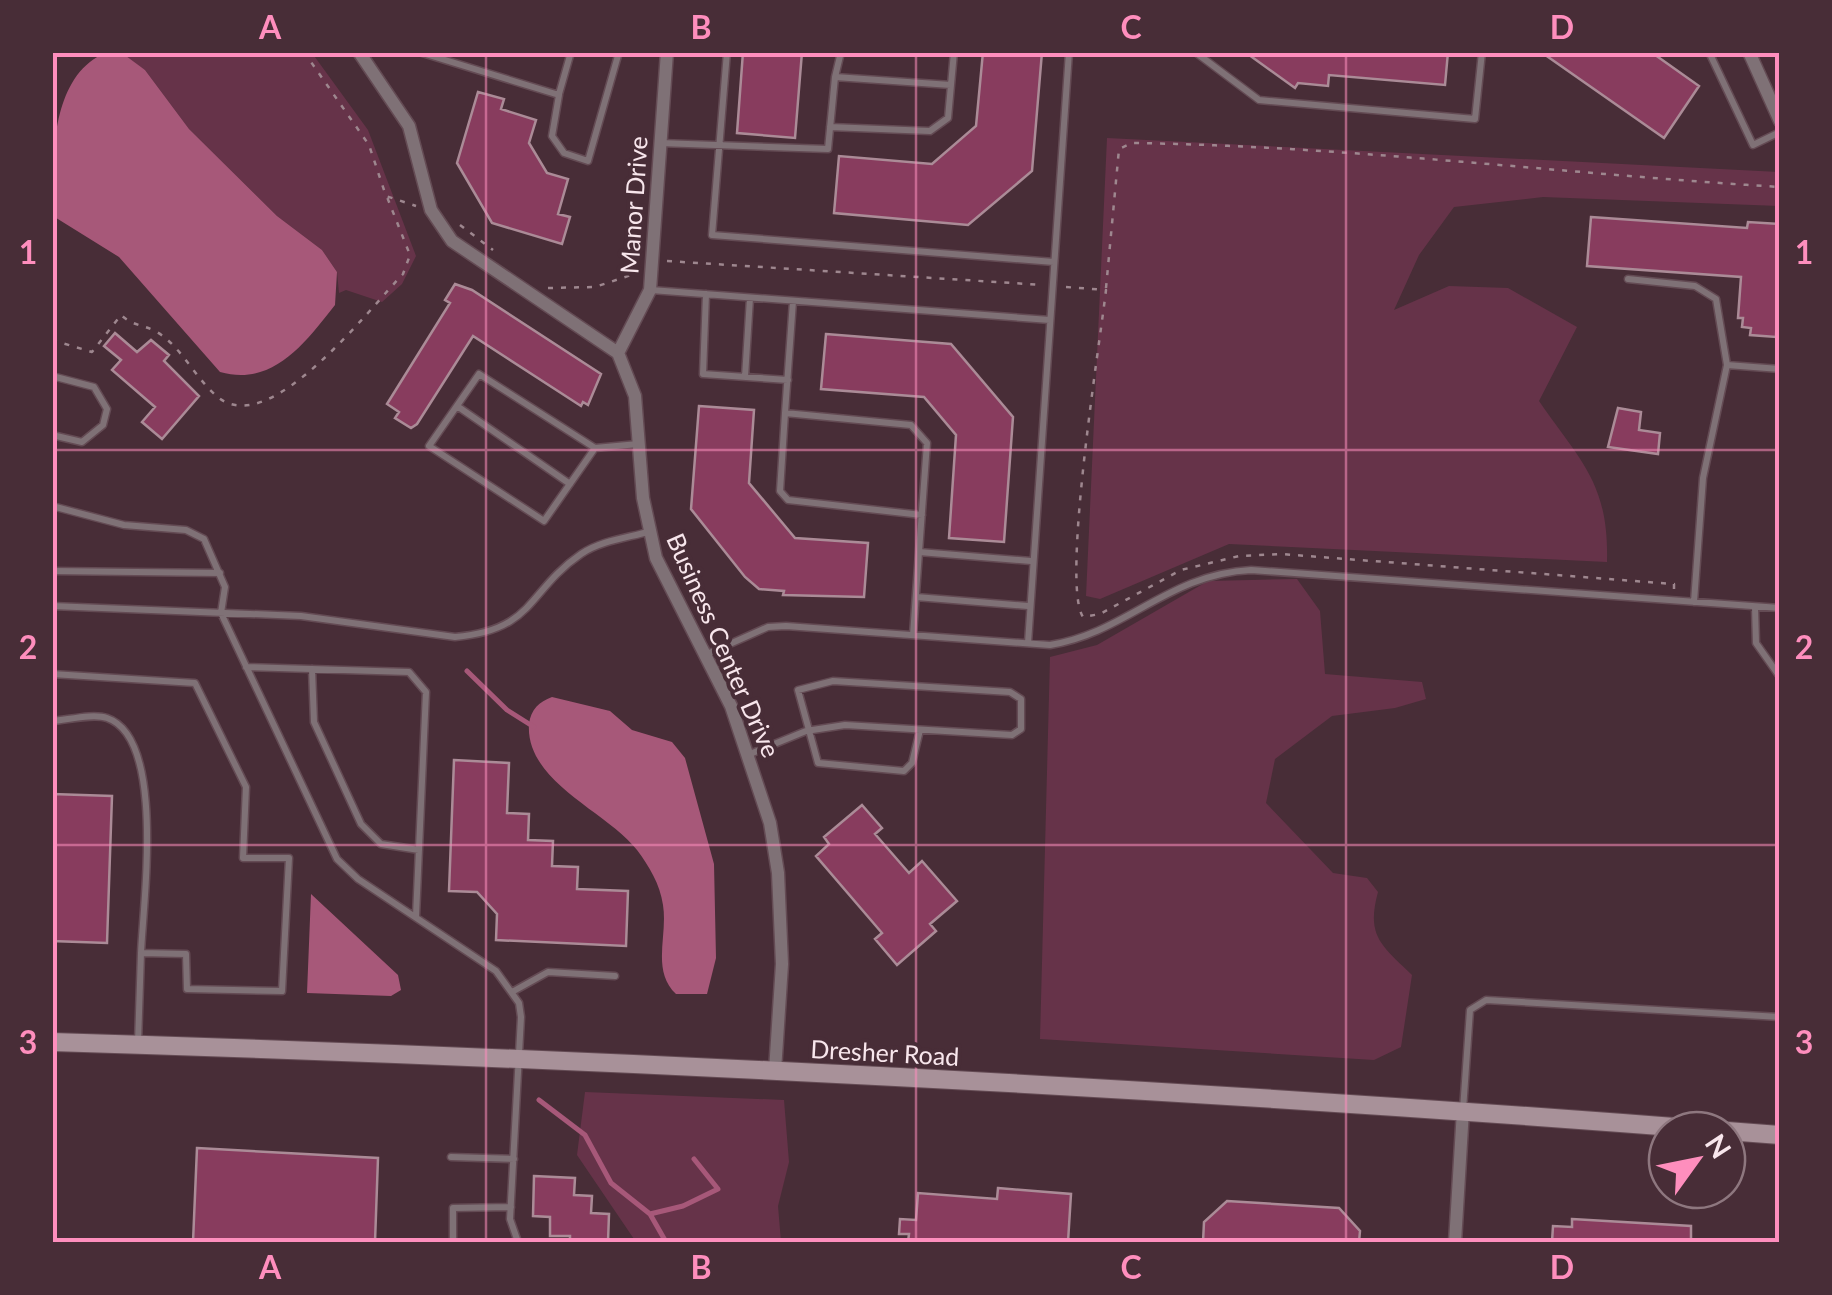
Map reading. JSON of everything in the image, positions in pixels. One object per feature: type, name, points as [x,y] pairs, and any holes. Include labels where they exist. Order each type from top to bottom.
[{"type":"main road","name":"Dresher Road","points":[[52,1042],[775,1071],[1463,1110],[1647,1125]]},
{"type":"main road","points":[[1747,1133],[1780,1135]]},
{"type":"street","name":"Manor Drive","points":[[618,352],[650,290],[667,52]]},
{"type":"street","points":[[1749,52],[1780,122]]},
{"type":"street","points":[[366,55],[414,138],[431,210],[460,250],[618,352]]},
{"type":"street","name":"Business Center Drive","points":[[618,352],[635,396],[649,532],[666,582],[750,754],[770,823],[778,873],[782,964],[775,1071]]},
{"type":"street","points":[[1455,1242],[1463,1110]]},
{"type":"lane","points":[[419,52],[559,95]]},
{"type":"lane","points":[[572,52],[552,136],[564,153],[588,161],[619,52]]},
{"type":"lane","points":[[727,52],[712,235],[1054,262]]},
{"type":"lane","points":[[659,142],[718,148],[828,150],[834,77],[841,52]]},
{"type":"lane","points":[[830,127],[930,131],[948,118],[954,52]]},
{"type":"lane","points":[[1028,644],[1069,52]]},
{"type":"lane","points":[[1194,52],[1259,100],[1475,119],[1482,52]]},
{"type":"lane","points":[[1709,52],[1752,145],[1780,132]]},
{"type":"lane","points":[[834,77],[952,85]]},
{"type":"lane","points":[[1628,279],[1695,286],[1716,299],[1727,366],[1702,478],[1694,602]]},
{"type":"lane","points":[[650,290],[1050,320]]},
{"type":"lane","points":[[706,294],[703,374],[788,380]]},
{"type":"lane","points":[[745,377],[750,298]]},
{"type":"lane","points":[[793,301],[780,490],[788,500],[922,515]]},
{"type":"lane","points":[[1727,366],[1780,369]]},
{"type":"lane","points":[[595,448],[544,521],[429,446],[479,374],[595,448],[640,444]]},
{"type":"lane","points":[[52,376],[94,386],[107,410],[103,425],[82,442],[52,435]]},
{"type":"lane","points":[[456,406],[570,484]]},
{"type":"lane","points":[[785,413],[911,425],[928,443],[913,635]]},
{"type":"lane","points":[[52,506],[124,524],[186,530],[204,539],[226,587],[220,613],[337,859],[358,879],[496,971],[512,992],[521,1018],[511,1207],[518,1242]]},
{"type":"lane","points":[[52,606],[301,616],[455,636],[476,635],[514,621],[580,554],[649,532]]},
{"type":"lane","points":[[919,552],[1031,562]]},
{"type":"lane","points":[[704,655],[768,627],[1050,645],[1092,635],[1183,584],[1224,571],[1286,570],[1780,608]]},
{"type":"lane","points":[[52,571],[220,573]]},
{"type":"lane","points":[[916,597],[1028,606]]},
{"type":"lane","points":[[1755,606],[1756,643],[1780,677]]},
{"type":"lane","points":[[246,668],[410,672],[421,681],[426,692],[416,918]]},
{"type":"lane","points":[[312,670],[314,722],[362,824],[381,844],[419,850]]},
{"type":"lane","points":[[52,674],[195,683],[246,787],[242,858],[289,858],[282,991],[187,989],[186,954],[141,953]]},
{"type":"lane","points":[[750,754],[806,731],[845,724],[1012,736],[1020,728],[1021,699],[1010,692],[833,682],[798,690],[806,731],[818,763],[904,771],[912,763],[920,730]]},
{"type":"lane","points":[[52,720],[106,717],[128,733],[148,790],[138,1045]]},
{"type":"lane","points":[[512,992],[548,972],[615,976]]},
{"type":"lane","points":[[1463,1110],[1470,1010],[1486,1000],[1780,1017]]},
{"type":"lane","points":[[451,1157],[514,1159]]},
{"type":"lane","points":[[453,1242],[454,1208],[511,1207]]},
{"type":"path","points":[[52,340],[92,352],[121,315],[134,327],[156,331],[221,400],[245,409],[274,400],[403,274],[410,255],[369,145],[304,52]]},
{"type":"path","points":[[1673,600],[1674,584],[1281,554],[1198,564],[1100,614],[1083,618],[1076,579],[1083,454],[1106,290],[1119,149],[1132,142],[1297,149],[1608,177],[1780,187]]},
{"type":"path","points":[[386,196],[454,220],[496,255]]},
{"type":"path","points":[[546,288],[595,287],[619,275],[650,271],[670,260],[1106,290]]},
{"type":"shaded area","points":[[105,53],[126,56],[145,70],[189,129],[277,216],[322,250],[337,272],[335,305],[299,347],[272,367],[239,375],[220,372],[119,257],[53,216],[54,148],[64,101],[73,81]]},
{"type":"shaded area","points":[[115,53],[312,53],[368,130],[416,256],[402,284],[382,302],[346,290],[339,293],[337,272],[322,250],[277,216],[189,129],[145,70]]},
{"type":"shaded area","points":[[1107,138],[1779,172],[1779,206],[1543,197],[1454,207],[1419,255],[1394,310],[1449,286],[1508,288],[1577,327],[1539,401],[1590,475],[1603,512],[1607,562],[1229,544],[1100,599],[1086,596]]},
{"type":"shaded area","points":[[1297,579],[1320,611],[1325,674],[1422,682],[1426,699],[1395,708],[1332,716],[1275,759],[1266,803],[1333,873],[1367,878],[1378,892],[1375,930],[1392,956],[1412,975],[1401,1047],[1374,1060],[1040,1039],[1050,657],[1097,645],[1208,581]]},
{"type":"shaded area","points":[[552,697],[610,711],[632,730],[672,742],[685,758],[714,864],[716,958],[707,994],[676,994],[668,985],[662,963],[662,897],[641,856],[624,836],[571,794],[540,763],[531,745],[529,724],[536,707]]},
{"type":"shaded area","points":[[311,894],[398,975],[401,990],[391,996],[307,993]]},
{"type":"shaded area","points":[[585,1092],[784,1100],[789,1162],[778,1206],[781,1242],[636,1242],[577,1155]]},
{"type":"building","points":[[743,52],[802,52],[795,138],[737,133]]},
{"type":"building","points":[[983,52],[1042,52],[1032,171],[968,225],[834,213],[839,156],[932,164],[976,126]]},
{"type":"building","points":[[1245,52],[1448,52],[1445,85],[1329,75],[1328,86],[1298,83],[1295,88]]},
{"type":"building","points":[[1541,52],[1651,52],[1699,86],[1664,138]]},
{"type":"building","points":[[478,92],[504,99],[501,109],[536,120],[529,143],[547,173],[568,179],[558,214],[570,217],[562,244],[492,223],[457,163]]},
{"type":"building","points":[[1591,217],[1747,228],[1748,222],[1780,224],[1776,337],[1750,335],[1751,328],[1742,327],[1743,318],[1738,318],[1741,277],[1587,266]]},
{"type":"building","points":[[455,284],[472,290],[601,374],[588,405],[583,402],[581,406],[473,336],[417,424],[411,428],[395,418],[399,412],[387,404],[450,303],[445,300]]},
{"type":"building","points":[[115,333],[137,352],[151,340],[169,355],[164,361],[199,396],[162,439],[142,422],[155,407],[112,370],[121,360],[104,346]]},
{"type":"building","points":[[826,334],[951,344],[1013,417],[1004,542],[949,538],[956,435],[924,397],[821,389]]},
{"type":"building","points":[[699,406],[754,410],[749,483],[795,538],[868,543],[864,597],[783,595],[784,591],[759,589],[745,577],[691,509]]},
{"type":"building","points":[[1618,408],[1641,412],[1639,430],[1660,433],[1658,454],[1608,447]]},
{"type":"building","points":[[454,760],[509,763],[507,813],[529,814],[528,840],[553,841],[552,866],[578,867],[577,889],[628,891],[626,946],[496,940],[497,914],[477,892],[449,891]]},
{"type":"building","points":[[52,794],[112,796],[107,943],[52,941]]},
{"type":"building","points":[[862,805],[882,828],[875,834],[909,873],[922,861],[957,901],[930,924],[936,931],[897,965],[875,939],[882,933],[816,856],[829,844],[824,837]]},
{"type":"building","points":[[197,1148],[378,1158],[375,1242],[193,1242]]},
{"type":"building","points":[[534,1176],[575,1178],[574,1195],[592,1196],[591,1213],[609,1214],[608,1242],[570,1242],[570,1236],[550,1236],[550,1217],[533,1216]]},
{"type":"building","points":[[998,1188],[1071,1194],[1068,1242],[908,1242],[909,1234],[899,1234],[900,1219],[916,1220],[918,1193],[997,1199]]},
{"type":"building","points":[[1227,1201],[1339,1208],[1360,1231],[1359,1242],[1203,1242],[1204,1222]]},
{"type":"building","points":[[1572,1219],[1691,1226],[1691,1242],[1552,1242],[1553,1226],[1572,1227]]},
{"type":"waterway","points":[[467,671],[507,710],[534,727]]},
{"type":"waterway","points":[[539,1100],[585,1135],[611,1183],[650,1214]]},
{"type":"waterway","points":[[666,1242],[650,1214],[683,1206],[718,1189],[694,1159]]}]
